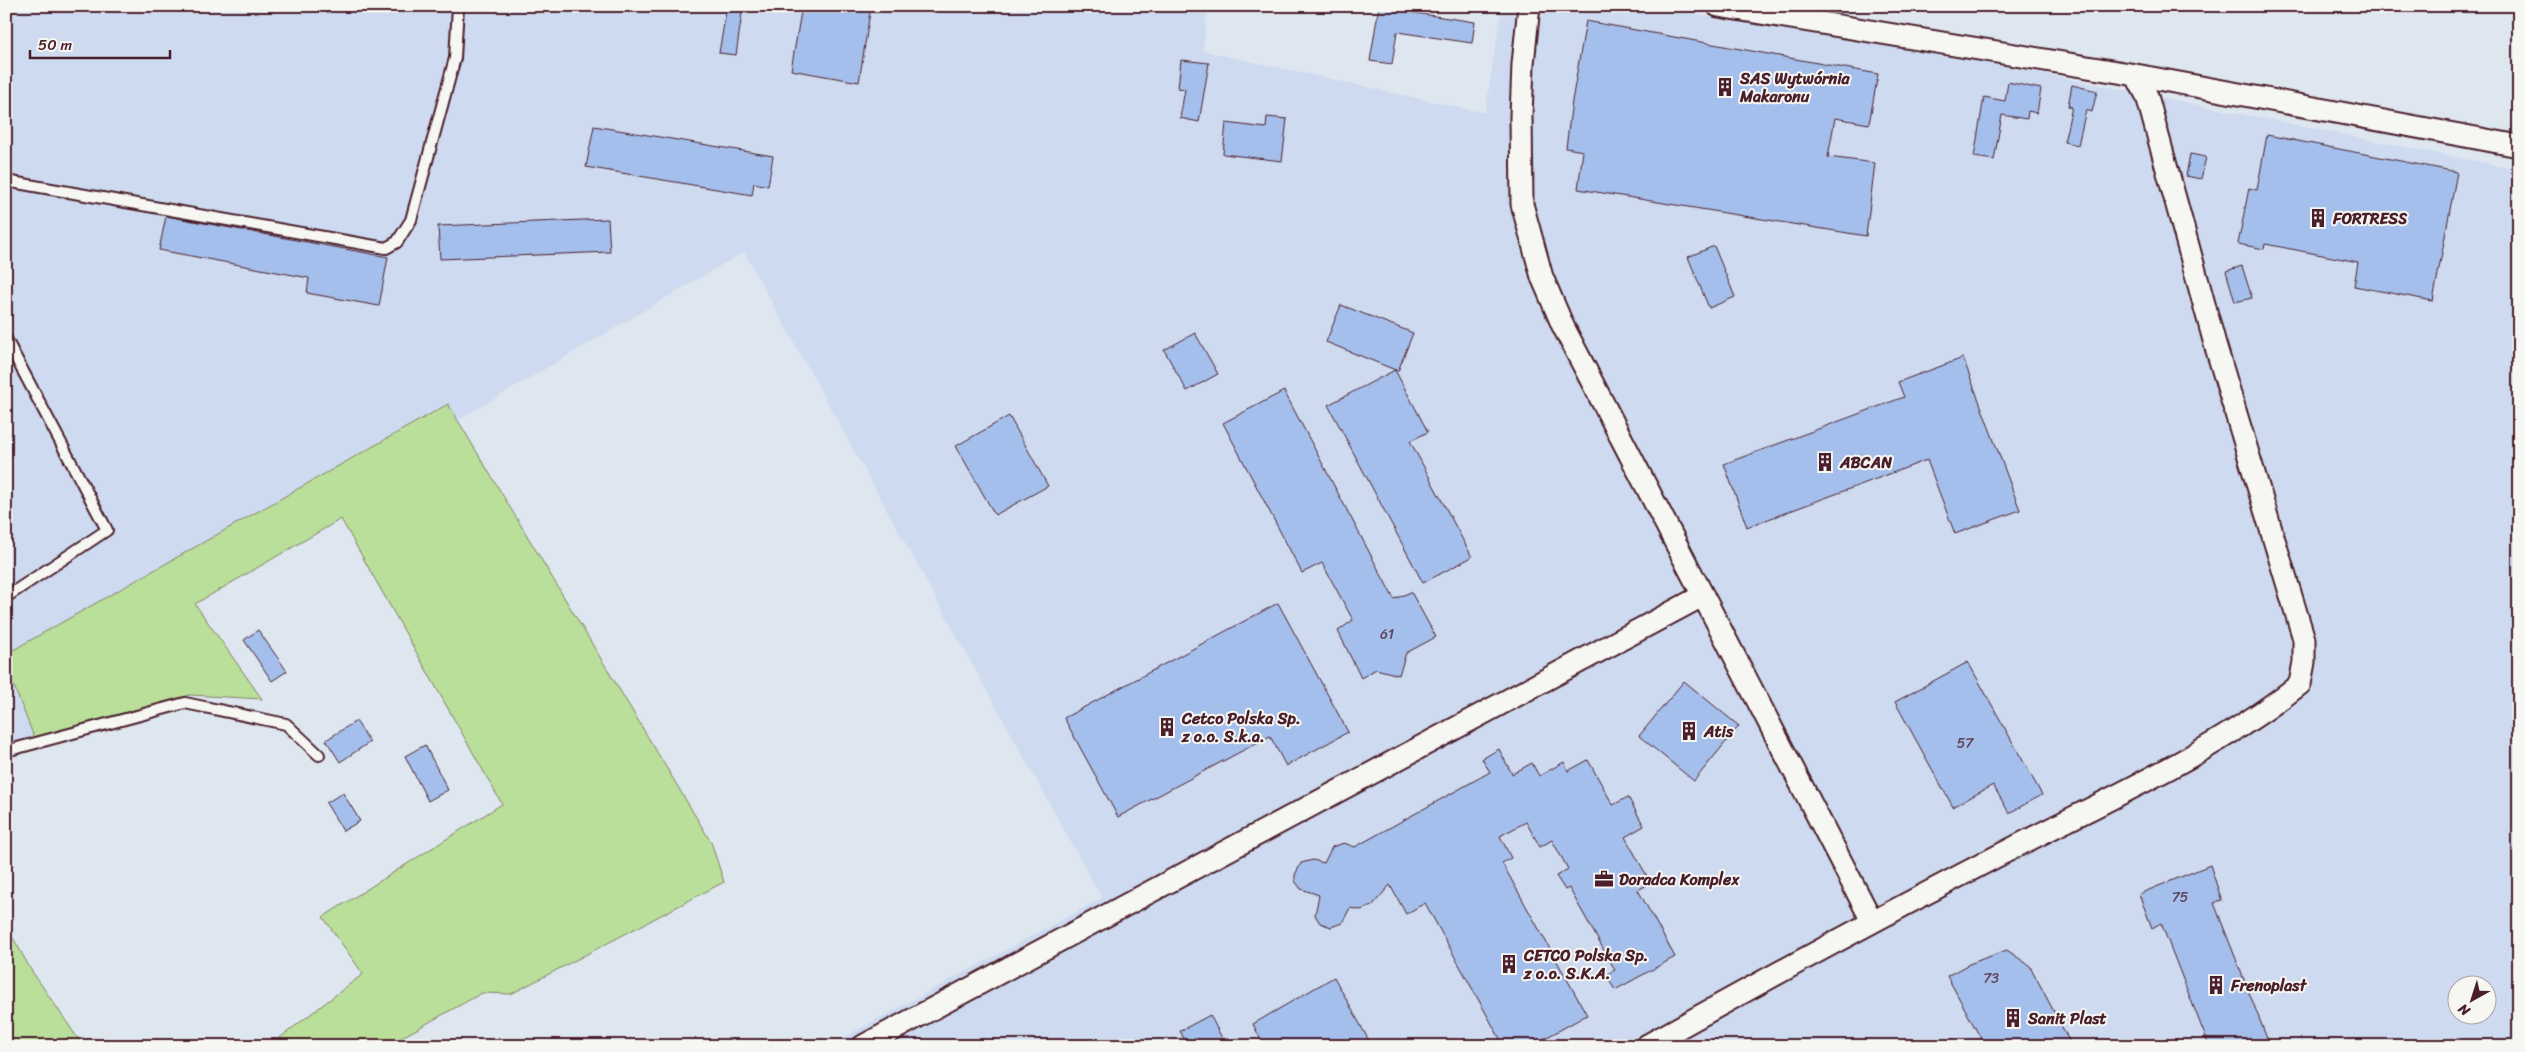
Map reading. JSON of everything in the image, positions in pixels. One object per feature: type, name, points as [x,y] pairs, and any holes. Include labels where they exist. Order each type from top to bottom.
[{"type":"street","points":[[1529,6],[1522,82],[1522,204],[1542,276],[1563,326],[1872,920]]},
{"type":"street","points":[[1718,6],[2136,75],[2519,146]]},
{"type":"street","points":[[1646,1046],[1872,920],[2204,749],[2271,707],[2300,684],[2304,662],[2304,639],[2215,344],[2148,96],[2136,75]]},
{"type":"street","points":[[863,1046],[1702,596]]},
{"type":"lane","points":[[6,182],[386,248],[397,242],[411,220],[455,58],[458,6]]},
{"type":"lane","points":[[6,339],[107,530],[6,597]]},
{"type":"lane","points":[[6,751],[185,703],[286,724],[319,755]]},
{"type":"shaded area","points":[[6,6],[1207,6],[1203,51],[1485,113],[1502,6],[1640,6],[1906,46],[2519,170],[2519,1046],[828,1046],[1102,898],[744,252],[458,420],[447,404],[6,654]]},
{"type":"shaded area","points":[[6,666],[34,737],[6,745]]},
{"type":"green space","points":[[448,404],[711,842],[724,882],[511,994],[482,993],[386,1046],[269,1046],[363,974],[323,917],[502,804],[341,519],[195,604],[262,699],[190,695],[34,737],[6,666],[6,654]]},
{"type":"green space","points":[[6,925],[31,970],[83,1046],[6,1046]]},
{"type":"building","points":[[727,6],[743,6],[736,55],[719,53]]},
{"type":"building","points":[[802,6],[871,6],[859,82],[791,70]]},
{"type":"building","points":[[1379,6],[1403,6],[1402,11],[1475,22],[1472,43],[1397,32],[1392,64],[1370,61]]},
{"type":"building","points":[[1586,21],[1878,74],[1869,124],[1835,118],[1828,157],[1875,163],[1866,236],[1578,189],[1583,151],[1566,148]]},
{"type":"building","points":[[1181,60],[1209,63],[1199,122],[1180,118],[1185,89],[1178,88]]},
{"type":"building","points":[[2008,82],[2041,89],[2037,113],[2028,111],[2027,119],[2002,115],[1994,160],[1974,157],[1984,97],[2005,101]]},
{"type":"building","points":[[2072,85],[2097,91],[2092,112],[2086,110],[2078,145],[2064,142],[2072,107],[2068,106]]},
{"type":"building","points":[[1267,117],[1287,119],[1282,161],[1223,154],[1226,123],[1266,128]]},
{"type":"building","points":[[594,126],[773,156],[768,186],[754,183],[752,195],[586,167]]},
{"type":"building","points":[[2267,135],[2457,172],[2433,301],[2354,286],[2358,262],[2265,244],[2264,249],[2238,244],[2249,188],[2257,190]]},
{"type":"building","points":[[2190,154],[2206,157],[2201,179],[2186,176]]},
{"type":"building","points":[[166,216],[388,257],[379,306],[307,293],[309,278],[159,250]]},
{"type":"building","points":[[608,219],[610,252],[440,259],[438,226]]},
{"type":"building","points":[[1714,246],[1735,297],[1709,308],[1688,257]]},
{"type":"building","points":[[2242,266],[2252,298],[2235,302],[2226,271]]},
{"type":"building","points":[[1341,305],[1413,333],[1398,371],[1326,342]]},
{"type":"building","points":[[1195,333],[1218,374],[1187,391],[1164,350]]},
{"type":"building","points":[[1963,358],[2020,510],[1955,534],[1927,460],[1747,527],[1724,464],[1904,397],[1898,382]]},
{"type":"building","points":[[1395,370],[1428,432],[1410,441],[1472,557],[1423,583],[1328,405]]},
{"type":"building","points":[[1284,391],[1394,599],[1411,592],[1436,637],[1406,653],[1399,675],[1376,669],[1361,678],[1338,631],[1353,620],[1322,563],[1302,573],[1223,423]]},
{"type":"building","points":[[1009,416],[1048,486],[995,515],[956,446]]},
{"type":"building","name":"Cetco Polska Sp. z o.o. S.k.a.","points":[[1278,603],[1348,732],[1286,766],[1270,736],[1118,817],[1064,718]]},
{"type":"building","points":[[258,630],[287,671],[272,681],[244,640]]},
{"type":"building","points":[[1968,662],[2042,795],[2009,813],[1993,785],[1953,807],[1895,702]]},
{"type":"building","name":"Atis","points":[[1684,681],[1739,726],[1694,781],[1639,736]]},
{"type":"building","points":[[356,721],[370,742],[340,762],[326,740]]},
{"type":"building","points":[[425,745],[448,790],[428,801],[405,756]]},
{"type":"building","points":[[1499,749],[1512,774],[1532,763],[1539,776],[1564,762],[1568,771],[1588,760],[1613,805],[1628,797],[1644,826],[1625,837],[1651,883],[1638,890],[1675,957],[1615,990],[1606,975],[1615,970],[1569,888],[1565,890],[1556,876],[1568,869],[1552,840],[1540,847],[1526,822],[1500,836],[1511,858],[1502,863],[1587,1015],[1531,1046],[1504,1046],[1425,903],[1406,914],[1390,885],[1372,906],[1361,910],[1350,908],[1342,923],[1331,927],[1320,923],[1315,915],[1319,895],[1301,889],[1295,881],[1295,875],[1301,863],[1313,860],[1324,863],[1332,847],[1344,843],[1355,847],[1490,772],[1482,759]]},
{"type":"building","points":[[343,793],[360,821],[343,831],[326,803]]},
{"type":"building","name":"Frenoplast","points":[[2210,865],[2222,901],[2214,903],[2270,1046],[2209,1046],[2161,923],[2152,928],[2139,894]]},
{"type":"building","name":"Sanit Plast","points":[[2007,950],[2030,966],[2072,1046],[1985,1046],[1947,976],[1969,964]]},
{"type":"building","points":[[1334,977],[1372,1046],[1264,1046],[1253,1024]]},
{"type":"building","points":[[1210,1015],[1226,1046],[1188,1046],[1180,1031]]},
{"type":"place","name":"SAS Wytwórnia Makaronu","points":[[1725,87]]},
{"type":"place","name":"FORTRESS","points":[[2318,218]]},
{"type":"place","name":"ABCAN","points":[[1825,462]]},
{"type":"place","name":"Cetco Polska Sp. z o.o. S.k.a.","points":[[1167,727]]},
{"type":"place","name":"Atis","points":[[1689,731]]},
{"type":"place","name":"Doradca Komplex","points":[[1604,879]]},
{"type":"place","name":"CETCO Polska Sp. z o.o. S.K.A.","points":[[1509,964]]},
{"type":"place","name":"Frenoplast","points":[[2216,985]]},
{"type":"place","name":"Sanit Plast","points":[[2013,1018]]}]
